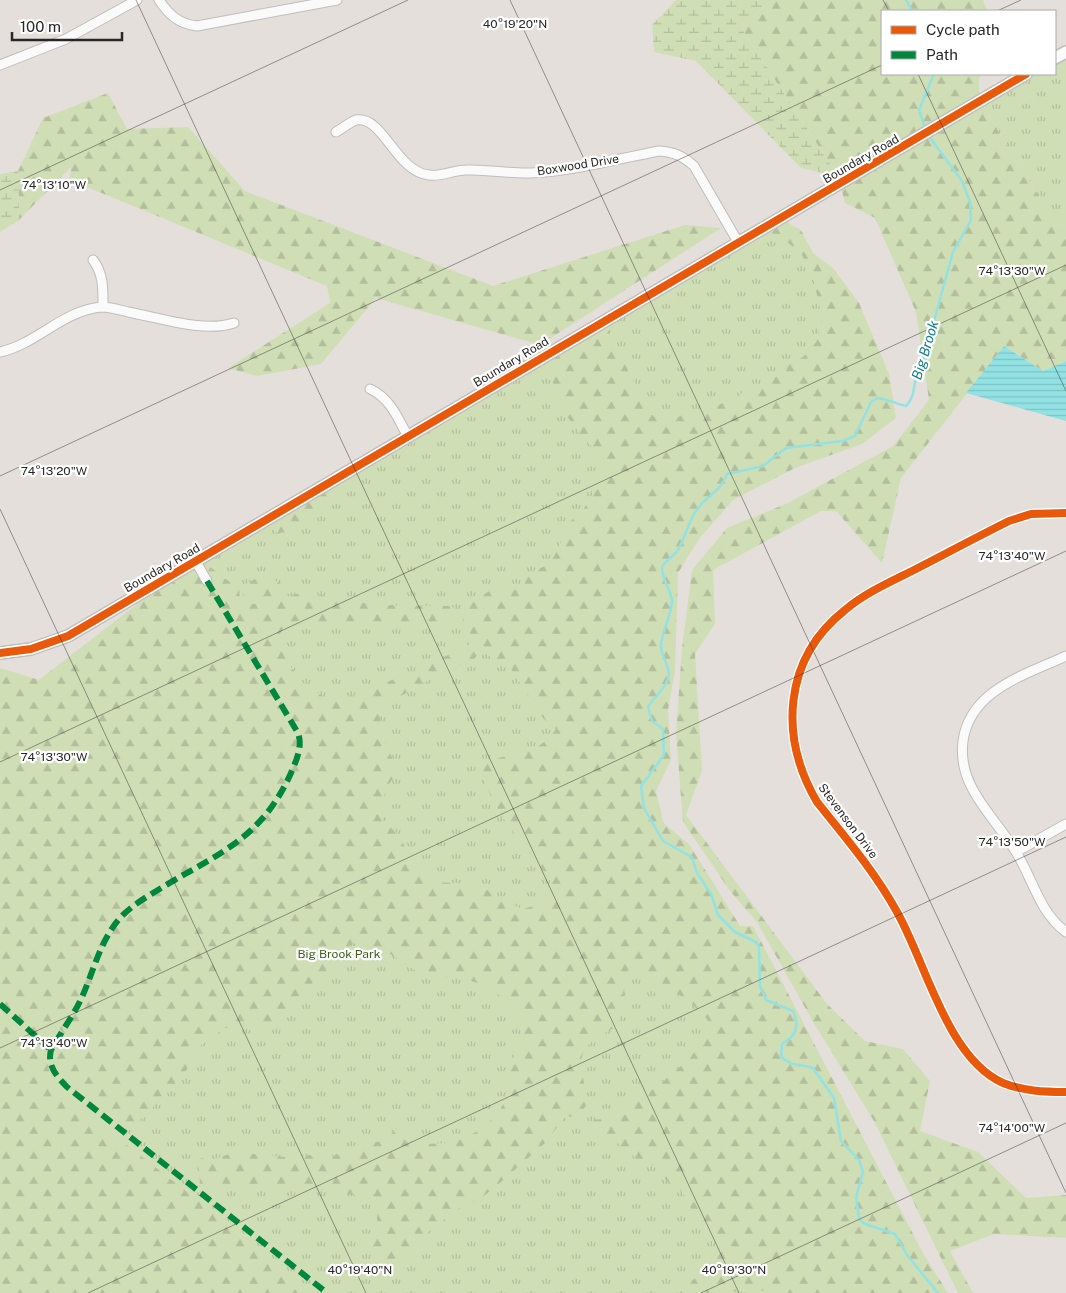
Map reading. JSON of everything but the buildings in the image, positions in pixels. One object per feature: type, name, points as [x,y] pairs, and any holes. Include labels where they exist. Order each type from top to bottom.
[{"type":"street","points":[[0,65],[66,39],[137,0]]},
{"type":"street","points":[[159,0],[172,16],[181,22],[197,26],[337,0]]},
{"type":"street","name":"Boundary Road","points":[[0,653],[31,649],[68,636],[738,242],[915,141],[1024,75]]},
{"type":"street","name":"Boxwood Drive","points":[[336,132],[354,121],[368,121],[376,126],[406,165],[423,174],[435,176],[466,170],[508,173],[542,172],[659,151],[668,152],[684,158],[694,166],[738,242]]},
{"type":"street","points":[[93,260],[98,266],[102,281],[103,307]]},
{"type":"street","points":[[0,352],[23,344],[72,315],[103,307],[206,327],[225,326],[234,323]]},
{"type":"street","points":[[370,389],[380,394],[388,402],[408,437]]},
{"type":"street","name":"Stevenson Drive","points":[[1066,512],[1031,514],[1009,521],[868,593],[844,610],[820,634],[808,655],[798,678],[791,708],[792,740],[800,770],[809,788],[882,886],[898,913],[963,1051],[987,1074],[1003,1083],[1036,1091],[1066,1092]]},
{"type":"street","points":[[196,562],[207,581]]},
{"type":"street","points":[[1066,656],[995,690],[977,707],[966,730],[963,757],[970,784],[1016,852],[1044,909],[1052,920],[1066,932]]},
{"type":"street","points":[[1016,852],[1066,824]]},
{"type":"green space","points":[[676,0],[771,0],[741,28],[838,176],[801,168],[696,61],[654,52],[652,25]]},
{"type":"green space","points":[[771,0],[983,0],[988,10],[881,10],[881,75],[982,75],[979,78],[979,100],[1066,240],[1066,361],[1043,371],[1004,346],[901,478],[882,563],[836,511],[821,511],[713,570],[715,624],[695,654],[702,771],[686,815],[827,1004],[865,1041],[903,1049],[930,1081],[920,1131],[978,1152],[1026,1198],[1066,1195],[1066,1238],[994,1234],[950,1251],[973,1293],[958,1293],[875,1123],[812,1020],[757,922],[730,891],[683,822],[676,733],[682,648],[692,570],[727,528],[788,503],[893,446],[929,400],[916,312],[875,218],[845,203],[838,176],[741,28]]},
{"type":"green space","points":[[1066,54],[1066,240],[979,100],[1027,75],[1056,75],[1056,59]]},
{"type":"green space","points":[[108,93],[127,129],[188,127],[245,191],[493,286],[685,225],[721,228],[540,345],[376,298],[321,364],[257,376],[228,368],[330,303],[327,286],[70,180],[71,167],[19,220],[18,171],[43,118]]},
{"type":"green space","points":[[18,171],[19,220],[0,232],[0,174]]},
{"type":"green space","name":"Big Brook Park","points":[[784,221],[790,223],[833,298],[798,446],[683,540],[642,786],[938,1293],[0,1293],[0,668],[39,680],[144,599]]},
{"type":"green space","name":"Big Brook Park","points":[[784,221],[801,230],[813,253],[833,268],[859,303],[889,374],[896,418],[862,444],[795,468],[733,500],[699,539],[678,573],[675,671],[668,710],[671,760],[656,791],[664,824],[689,844],[740,926],[753,926],[924,1255],[948,1293],[768,1293],[766,1291],[682,1293],[706,1265],[719,1246],[711,1226],[705,1229],[687,1202],[683,1192],[669,1183],[653,1165],[645,1166],[616,1142],[592,1133],[592,1120],[615,1118],[626,1114],[635,1096],[657,1088],[676,1069],[687,1063],[707,1032],[708,1020],[689,1001],[674,991],[658,989],[643,974],[628,970],[618,1026],[593,1041],[582,1055],[582,1074],[588,1102],[578,1118],[566,1116],[544,1144],[501,1182],[479,1200],[459,1208],[423,1236],[406,1263],[385,1271],[375,1263],[370,1245],[377,1226],[378,1198],[297,1186],[224,1188],[200,1185],[199,1170],[201,1158],[215,1159],[234,1152],[294,1158],[307,1155],[333,1156],[349,1152],[368,1143],[383,1141],[400,1126],[406,1141],[424,1144],[453,1143],[482,1129],[498,1113],[506,1099],[508,1070],[522,1040],[519,1019],[509,1004],[488,986],[461,978],[426,976],[386,951],[356,943],[335,953],[326,972],[303,991],[286,1013],[267,1025],[225,1028],[201,1045],[182,1078],[134,1126],[117,1126],[80,1095],[63,1076],[57,1067],[55,1055],[65,1033],[59,1029],[45,1051],[50,1076],[86,1113],[316,1293],[0,1293],[0,668],[39,680],[144,599],[196,568],[210,567],[239,589],[240,600],[250,604],[270,603],[302,592],[376,605],[452,606],[458,613],[453,620],[430,625],[329,625],[301,620],[286,625],[276,639],[295,674],[308,688],[323,696],[339,699],[397,678],[410,676],[428,660],[446,656],[469,645],[473,637],[463,621],[463,615],[468,607],[498,586],[511,591],[516,589],[527,573],[549,563],[560,544],[568,523],[582,512],[605,473],[604,459],[581,435],[560,407],[548,359],[606,325],[637,389],[646,399],[650,413],[658,420],[671,422],[691,409],[706,413],[714,407],[738,396],[750,386],[764,383],[778,369],[803,357],[817,341],[822,317],[813,278],[801,253],[783,239],[764,233]],"holes":[[[481,651],[511,669],[543,718],[556,729],[539,746],[502,757],[481,767],[492,799],[501,814],[552,883],[544,903],[523,909],[498,899],[481,885],[439,882],[422,873],[397,834],[383,820],[382,813],[386,790],[397,774],[395,764],[380,727],[382,707],[446,670],[474,659]]]},
{"type":"green space","points":[[323,493],[329,496],[328,507],[290,532],[277,533],[270,524]]},
{"type":"green space","points":[[271,571],[276,581],[294,591],[277,598],[255,601],[244,598],[242,591],[247,583]]},
{"type":"water","points":[[1004,346],[1043,371],[1066,361],[1066,421],[966,393]]},
{"type":"waterway","name":"Big Brook","points":[[906,0],[911,10]]},
{"type":"waterway","name":"Big Brook","points":[[926,130],[919,110],[934,75]]},
{"type":"waterway","name":"Big Brook","points":[[928,135],[962,181],[970,202],[971,220],[953,252],[921,368],[916,377],[912,397],[906,406],[877,398],[871,402],[855,436],[843,441],[786,448],[763,466],[727,474],[718,489],[698,508],[678,550],[662,567],[663,576],[672,600],[661,645],[669,675],[664,686],[648,707],[652,721],[663,729],[664,755],[641,786],[644,808],[663,841],[692,857],[697,873],[711,894],[718,915],[735,932],[756,942],[759,947],[760,986],[766,1000],[793,1011],[796,1022],[795,1030],[791,1038],[782,1044],[781,1056],[792,1064],[813,1068],[834,1098],[841,1141],[859,1160],[863,1172],[856,1197],[859,1219],[865,1224],[895,1234],[907,1255],[938,1293]]},
{"type":"marked path","points":[[207,581],[298,733],[300,743],[297,759],[280,795],[267,813],[239,841],[142,900],[120,918],[102,946],[79,1004],[51,1050],[50,1061],[56,1074],[67,1087],[327,1293]]},
{"type":"marked path","points":[[0,1004],[51,1050]]},
{"type":"cycle path","points":[[0,653],[31,649],[68,636],[1024,75]]},
{"type":"cycle path","points":[[1066,513],[1031,514],[1009,521],[878,588],[845,610],[824,630],[809,652],[799,675],[794,700],[793,726],[797,751],[805,777],[817,802],[859,855],[897,912],[940,1007],[952,1031],[967,1053],[984,1071],[1003,1083],[1018,1088],[1066,1092]]}]
